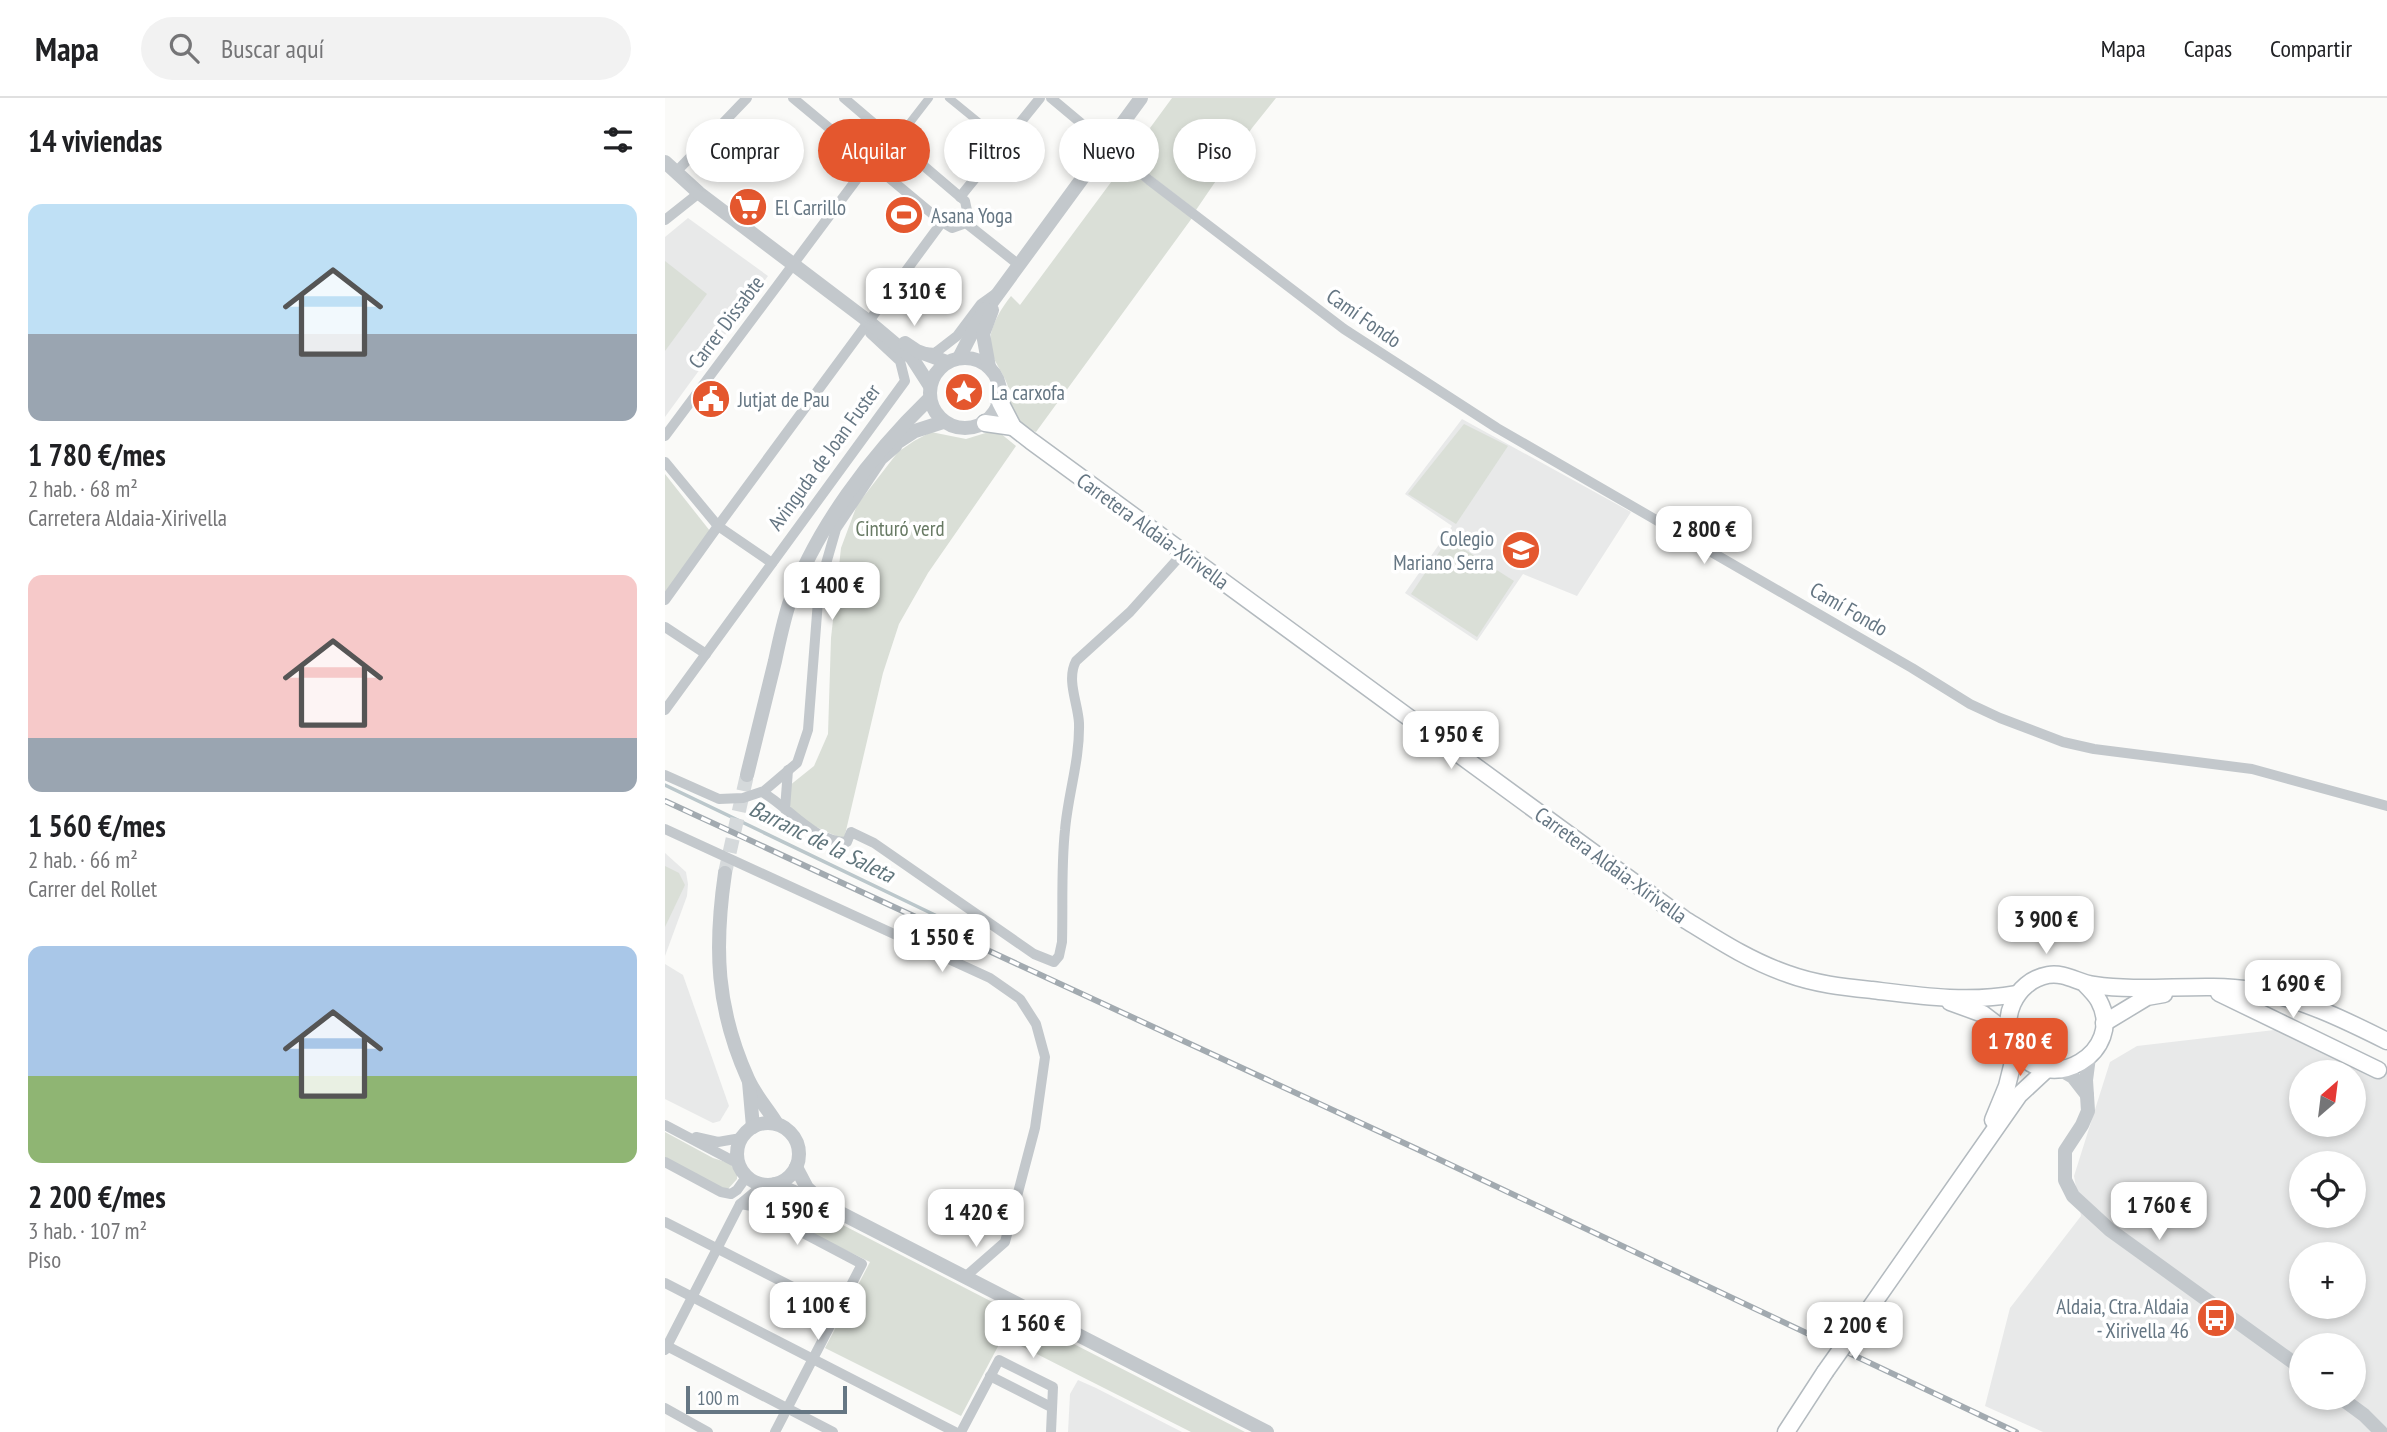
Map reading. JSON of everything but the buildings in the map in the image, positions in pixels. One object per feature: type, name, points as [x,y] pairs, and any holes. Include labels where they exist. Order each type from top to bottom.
[{"type":"main road","name":"Carretera Aldaia-Xirivella","points":[[1000,402],[1013,427],[1684,919],[1740,954],[1821,984],[1940,998],[1991,999],[2017,994]]},
{"type":"main road","name":"Carretera Aldaia-Xirivella","points":[[985,423],[1013,427]]},
{"type":"main road","points":[[2054,1070],[2030,1062],[2016,1049],[2009,1034],[2009,1013],[2017,994],[2031,981],[2049,974],[2068,976],[2085,984],[2115,989],[2201,986],[2254,990],[2304,1004],[2387,1041]]},
{"type":"main road","points":[[1786,1432],[2019,1095],[2054,1070],[2076,1066],[2089,1057],[2100,1042],[2104,1023],[2099,1002],[2085,984]]},
{"type":"main road","points":[[2104,1023],[2147,997],[2201,986],[2242,1002],[2383,1072]]},
{"type":"main road","name":"Carretera Aldaia-Xirivella","points":[[1940,998],[1983,1014],[2009,1034]]},
{"type":"main road","points":[[1983,1144],[2007,1086],[2016,1049]]},
{"type":"street","points":[[676,172],[747,98]]},
{"type":"street","points":[[843,98],[868,119]]},
{"type":"street","points":[[910,119],[929,98]]},
{"type":"street","points":[[949,98],[975,119]]},
{"type":"street","points":[[1022,119],[1040,98]]},
{"type":"street","name":"Camí Fondo","points":[[1051,98],[1076,119]]},
{"type":"street","points":[[1126,119],[1141,98]]},
{"type":"street","points":[[802,101],[822,119]]},
{"type":"street","points":[[665,162],[699,194],[868,321],[912,358],[930,392],[934,411],[943,422],[962,429],[985,423],[995,413],[1000,402],[999,383],[989,366],[983,334],[1000,291]]},
{"type":"street","points":[[930,171],[965,201],[968,215],[966,223]]},
{"type":"street","name":"Carrer Dissabte","points":[[665,436],[855,182]]},
{"type":"street","points":[[894,182],[941,222],[952,228],[966,223]]},
{"type":"street","points":[[960,197],[972,182]]},
{"type":"street","points":[[747,775],[788,606],[798,580],[834,514],[930,392],[934,374],[953,360],[978,321],[1080,182]]},
{"type":"street","name":"Camí Fondo","points":[[1152,182],[1334,322],[1414,376],[1497,428],[1970,704],[2000,719],[2063,742],[2094,749],[2252,769],[2387,806]]},
{"type":"street","points":[[665,220],[699,194]]},
{"type":"street","points":[[665,600],[941,222]]},
{"type":"street","points":[[966,223],[1019,265]]},
{"type":"street","points":[[918,351],[935,353],[946,345],[957,336],[981,304],[1000,291]]},
{"type":"street","points":[[868,321],[918,351],[953,360],[974,359],[989,366]]},
{"type":"street","name":"Avinguda de Joan Fuster","points":[[665,710],[905,381],[900,361],[870,333],[868,321]]},
{"type":"street","points":[[840,470],[853,471],[874,460],[915,431],[943,422]]},
{"type":"street","points":[[665,775],[719,799],[743,797],[762,792],[797,763],[808,730],[819,588],[836,528],[882,460],[915,431]]},
{"type":"street","points":[[665,462],[718,526],[772,563]]},
{"type":"street","points":[[762,792],[779,801],[790,815],[837,842],[847,842],[851,832],[874,843],[1034,954],[1054,962],[1059,956],[1062,942],[1065,830],[1079,743],[1079,717],[1072,687],[1073,667],[1076,661],[1130,612],[1183,553]]},
{"type":"street","points":[[665,626],[706,654]]},
{"type":"street","points":[[785,809],[788,770]]},
{"type":"street","points":[[665,829],[990,978],[1020,999],[1035,1024],[1045,1057],[1035,1128],[1005,1242],[965,1277]]},
{"type":"street","points":[[726,873],[719,917],[721,995],[730,1031],[748,1081],[753,1127]]},
{"type":"street","points":[[2089,1057],[2088,1111],[2065,1151],[2065,1180],[2073,1196],[2110,1230],[2289,1359]]},
{"type":"street","points":[[2054,1070],[2073,1077],[2087,1095]]},
{"type":"street","points":[[748,1081],[777,1124]]},
{"type":"street","points":[[683,1134],[718,1142],[741,1138],[760,1124],[777,1124],[787,1129],[798,1146],[799,1157],[791,1175],[769,1184],[740,1205],[666,1347],[834,1432]]},
{"type":"street","points":[[665,1125],[769,1184],[825,1205],[1267,1432]]},
{"type":"street","points":[[665,1162],[722,1192],[731,1194],[737,1190],[743,1170],[737,1155],[741,1138]]},
{"type":"street","points":[[796,1167],[807,1188],[825,1205]]},
{"type":"street","points":[[740,1205],[752,1206],[862,1264],[775,1432]]},
{"type":"street","points":[[665,1222],[838,1310]]},
{"type":"street","points":[[665,1283],[955,1432]]},
{"type":"street","points":[[961,1432],[999,1360],[1053,1387],[1051,1432]]},
{"type":"street","points":[[990,1376],[1051,1407]]},
{"type":"street","points":[[665,1408],[708,1432]]},
{"type":"street","points":[[2350,1410],[2369,1432]]},
{"type":"street","points":[[2357,1410],[2381,1432]]},
{"type":"shaded area","points":[[688,218],[768,276],[665,417],[665,237]]},
{"type":"shaded area","name":"Colegio Mariano Serra","points":[[1462,419],[1631,512],[1577,596],[1523,574],[1477,641],[1405,593],[1452,526],[1405,494]]},
{"type":"shaded area","points":[[665,853],[686,872],[688,884],[687,896],[665,956]]},
{"type":"shaded area","points":[[665,964],[683,975],[729,1106],[720,1121],[713,1123],[665,1099]]},
{"type":"shaded area","points":[[2283,1029],[2311,1029],[2387,1068],[2387,1432],[2043,1432],[1985,1406],[2010,1308],[2081,1216],[2074,1176],[2110,1062],[2137,1046]]},
{"type":"shaded area","points":[[1078,1380],[1182,1432],[1068,1432],[1070,1394]]},
{"type":"green space","points":[[1172,98],[1276,98],[1256,123],[1256,119],[1173,119],[1173,182],[1215,182],[1196,210],[1159,182],[1159,119],[1157,119]]},
{"type":"green space","points":[[1111,182],[1144,182],[1192,218],[1036,432],[1019,423],[1014,417],[1007,383],[990,347],[992,328],[1011,296],[1020,305]]},
{"type":"green space","points":[[665,261],[707,294],[665,351]]},
{"type":"green space","points":[[1464,424],[1508,446],[1456,524],[1408,494]]},
{"type":"green space","name":"Cinturó verd","points":[[992,431],[1000,433],[1016,446],[928,573],[899,624],[883,673],[844,839],[815,826],[795,813],[788,797],[789,786],[814,766],[828,734],[831,638],[841,548],[857,505],[898,452],[931,432],[966,439]]},
{"type":"green space","points":[[665,474],[710,531],[665,593]]},
{"type":"green space","points":[[1448,539],[1514,581],[1477,637],[1411,594]]},
{"type":"green space","points":[[665,866],[679,873],[685,885],[665,927]]},
{"type":"green space","points":[[665,1132],[713,1158],[729,1163],[737,1172],[737,1179],[728,1189],[722,1188],[665,1158]]},
{"type":"green space","points":[[766,1191],[775,1191],[802,1204],[1245,1432],[1191,1432],[1003,1337],[961,1416],[825,1348],[870,1262],[766,1211],[759,1206],[760,1196]]},
{"type":"waterway","name":"Barranc de la Saleta","points":[[665,785],[964,929]]},
{"type":"tunnel","points":[[725,873],[747,775]]},
{"type":"railway","points":[[665,801],[1417,1149],[2016,1432]]},
{"type":"place","name":"El Carrillo","points":[[748,207]]},
{"type":"place","name":"Asana Yoga","points":[[904,215]]},
{"type":"place","name":"La carxofa","points":[[964,392]]},
{"type":"place","name":"Jutjat de Pau","points":[[711,399]]},
{"type":"place","name":"Colegio Mariano Serra","points":[[1521,550]]},
{"type":"place","name":"Aldaia, Ctra. Aldaia - Xirivella 46","points":[[2216,1318]]}]
